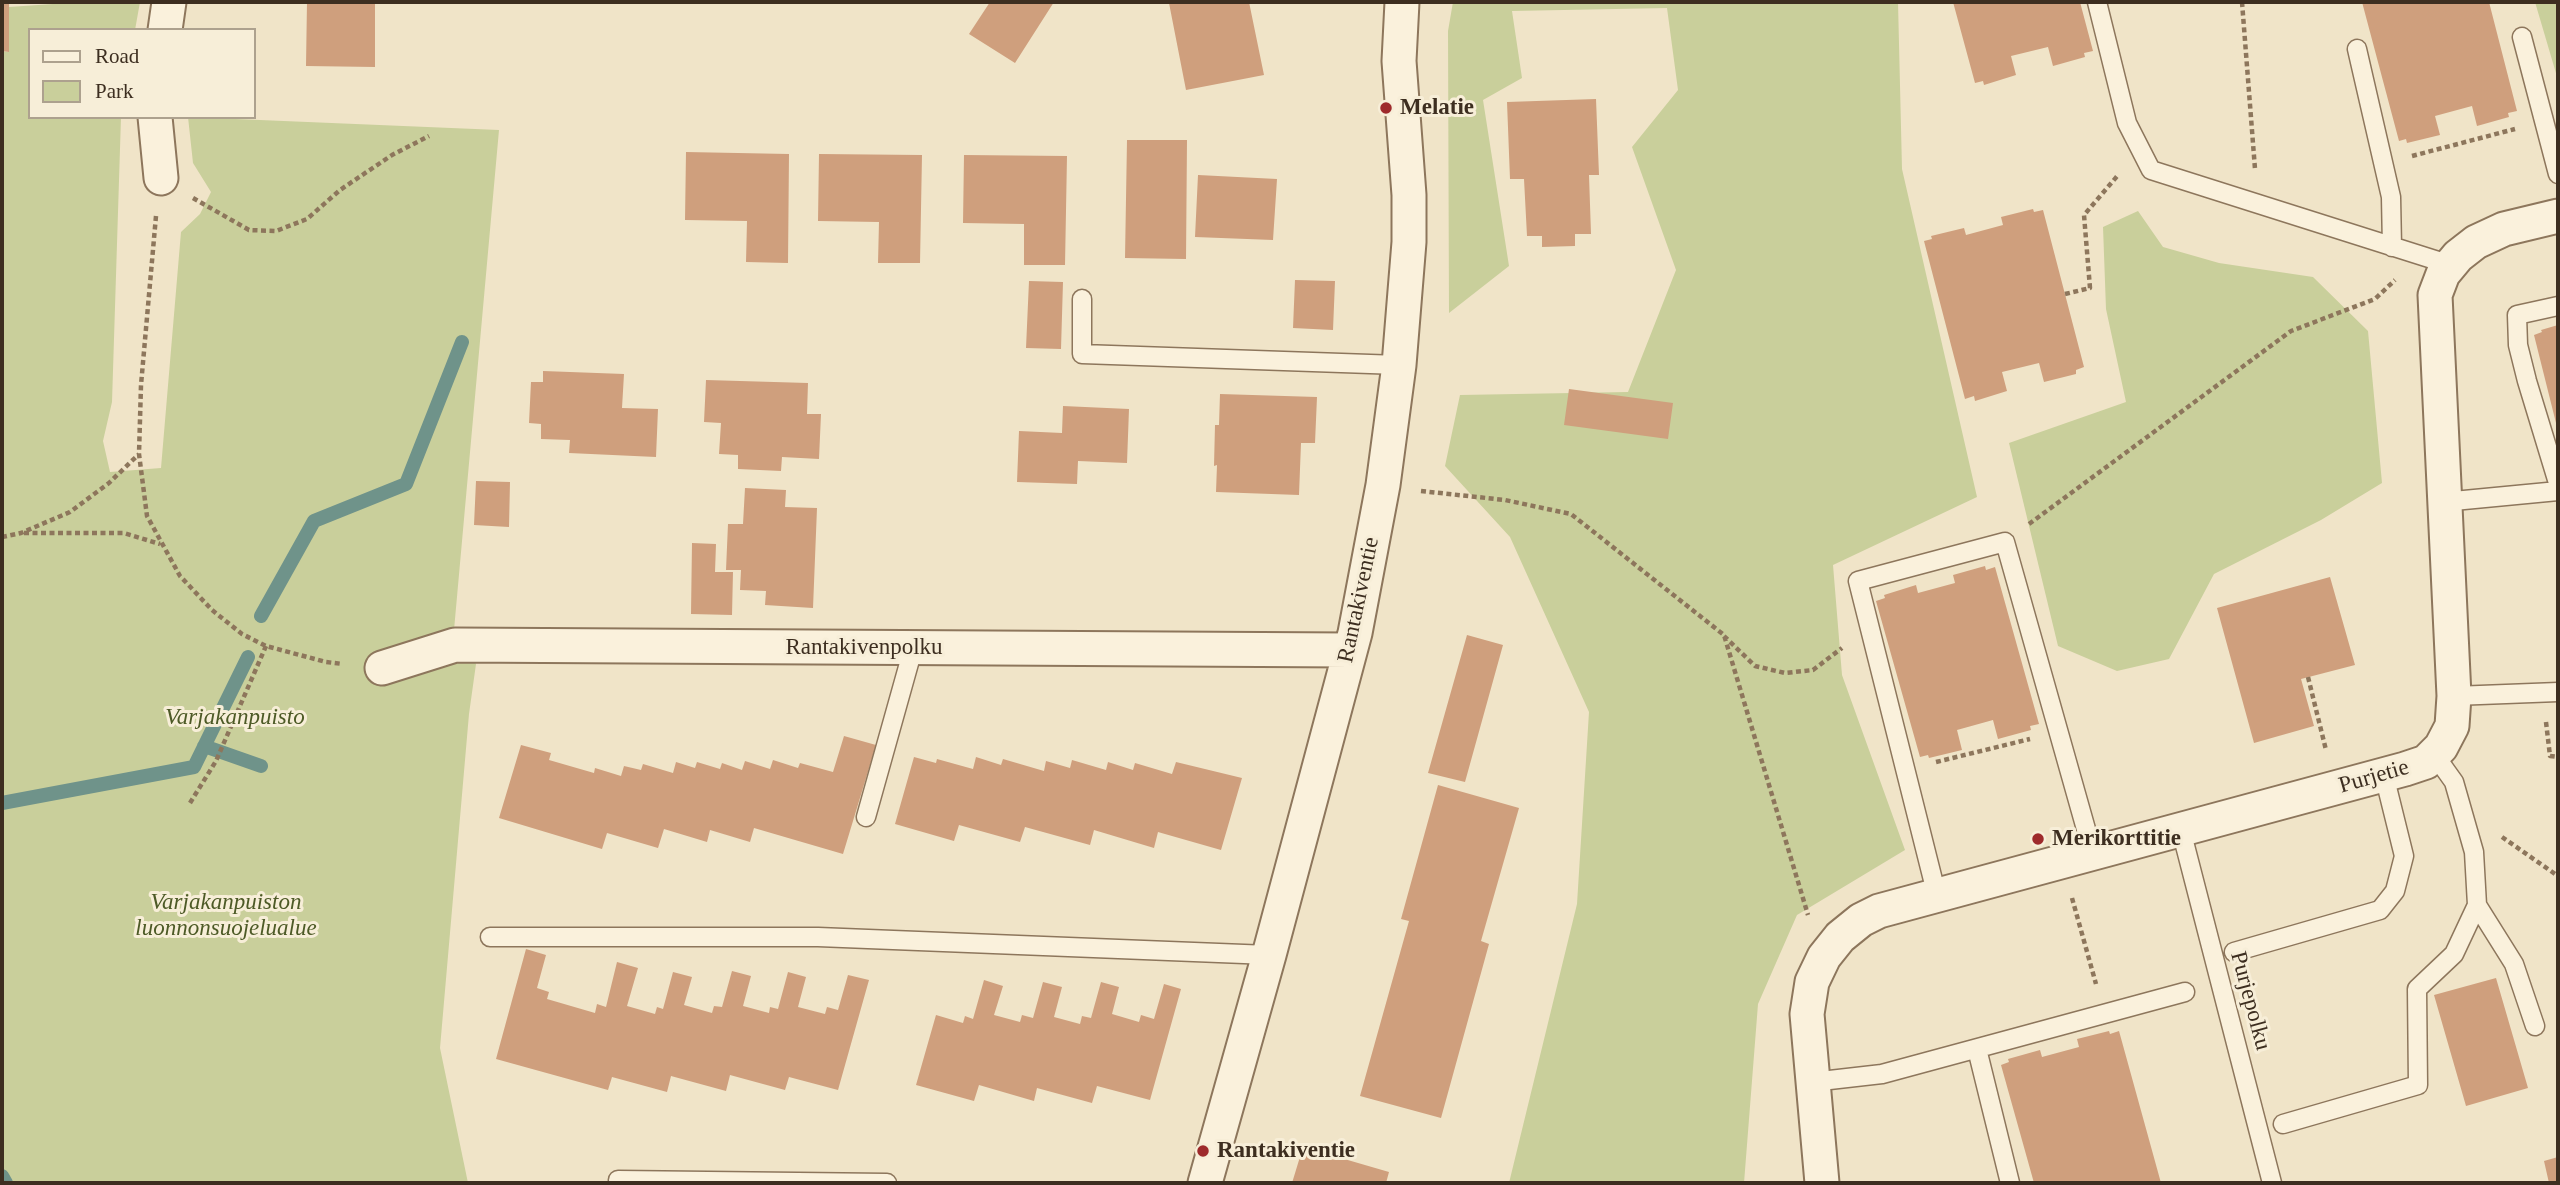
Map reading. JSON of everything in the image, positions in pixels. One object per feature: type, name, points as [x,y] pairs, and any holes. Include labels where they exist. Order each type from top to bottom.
[{"type":"street","points":[[165,28],[169,2]]},
{"type":"street","name":"Rantakiventie","points":[[1205,1183],[1355,633],[1382,485],[1399,365],[1409,242],[1409,195],[1399,61],[1402,2]]},
{"type":"street","points":[[155,119],[162,178]]},
{"type":"street","name":"Purjetie","points":[[1826,929],[1879,911],[2426,762],[2441,747],[2452,726],[2454,696],[2435,295],[2443,274],[2435,260],[2504,229],[2558,216]]},
{"type":"street","name":"Rantakivenpolku","points":[[382,668],[455,645],[1350,650]]},
{"type":"street","points":[[1822,1183],[1807,1014],[1812,982],[1824,957],[1826,929]]},
{"type":"lane","points":[[2097,2],[2127,123],[2151,170],[2435,260]]},
{"type":"lane","points":[[2522,37],[2558,174]]},
{"type":"lane","points":[[2357,49],[2391,197],[2392,247]]},
{"type":"lane","points":[[1082,299],[1082,354],[1399,365]]},
{"type":"lane","points":[[2558,306],[2516,314],[2518,345],[2558,483]]},
{"type":"lane","points":[[2444,502],[2558,491]]},
{"type":"lane","points":[[1937,896],[1858,581],[2005,542],[2093,854]]},
{"type":"lane","points":[[866,817],[913,649]]},
{"type":"lane","points":[[2454,696],[2551,693]]},
{"type":"lane","points":[[2283,1124],[2418,1085],[2417,989],[2454,954],[2477,905],[2474,852],[2462,808],[2454,782],[2434,754]]},
{"type":"lane","points":[[2234,953],[2380,910],[2395,891],[2404,856],[2384,775]]},
{"type":"lane","name":"Purjepolku","points":[[2181,830],[2272,1183]]},
{"type":"lane","points":[[2477,905],[2514,964],[2535,1026]]},
{"type":"lane","points":[[490,937],[818,937],[1269,955]]},
{"type":"lane","points":[[1812,1082],[1882,1074],[2185,992]]},
{"type":"lane","points":[[1977,1049],[2010,1183]]},
{"type":"lane","points":[[618,1180],[887,1183]]},
{"type":"path","points":[[2242,2],[2260,204]]},
{"type":"path","points":[[2384,163],[2544,122]]},
{"type":"path","points":[[326,662],[266,646],[242,635],[212,610],[180,576],[147,516],[139,454],[141,385],[152,243],[162,178],[218,214],[249,230],[276,231],[307,219],[340,190],[392,155],[429,136]]},
{"type":"path","points":[[2065,294],[2090,288],[2084,215],[2140,149]]},
{"type":"path","points":[[2005,542],[2291,331],[2375,299],[2435,260]]},
{"type":"path","points":[[2,537],[20,533],[70,512],[109,483],[139,454]]},
{"type":"path","points":[[1412,489],[1505,500],[1571,514],[1724,635],[1755,666],[1785,673],[1813,670],[1843,646],[1865,607]]},
{"type":"path","points":[[20,533],[124,533],[161,544]]},
{"type":"path","points":[[1724,635],[1805,909],[1826,929]]},
{"type":"path","points":[[190,803],[216,761],[266,646]]},
{"type":"path","points":[[2308,677],[2322,733]]},
{"type":"path","points":[[2551,693],[2550,756],[2558,757]]},
{"type":"path","points":[[1905,769],[2059,732]]},
{"type":"path","points":[[2462,808],[2558,876]]},
{"type":"path","points":[[2071,894],[2104,1013]]},
{"type":"green space","name":"Varjakanpuisto","points":[[82,2],[140,2],[135,28],[28,28],[28,119],[121,119],[112,402],[103,441],[110,472],[161,468],[181,232],[200,214],[211,192],[193,163],[188,119],[499,130],[454,630],[476,664],[469,714],[440,1048],[468,1183],[2,1183],[2,51],[8,52],[9,7]]},
{"type":"green space","points":[[1453,2],[1898,2],[1902,169],[1977,497],[1833,565],[1842,675],[1905,850],[1797,915],[1758,1004],[1744,1183],[1509,1183],[1577,904],[1589,712],[1510,537],[1445,466],[1460,395],[1628,392],[1676,270],[1632,147],[1678,90],[1667,8],[1512,11],[1522,78],[1483,100],[1509,266],[1449,313],[1448,31]]},
{"type":"green space","points":[[2535,2],[2558,2],[2558,80]]},
{"type":"green space","points":[[2138,211],[2163,247],[2219,263],[2313,277],[2368,331],[2382,483],[2321,520],[2214,574],[2169,659],[2117,671],[2058,646],[2009,443],[2126,402],[2106,309],[2103,227]]},
{"type":"building","points":[[2,2],[9,2],[9,52],[2,51]]},
{"type":"building","points":[[307,2],[375,2],[375,67],[306,66]]},
{"type":"building","points":[[990,2],[1054,2],[1015,63],[969,34]]},
{"type":"building","points":[[1249,2],[1264,75],[1186,90],[1169,3]]},
{"type":"building","points":[[1953,2],[2080,2],[2093,51],[2084,53],[2085,57],[2053,66],[2048,47],[2011,56],[2016,75],[1984,85],[1983,81],[1975,83]]},
{"type":"building","points":[[2362,2],[2489,2],[2517,111],[2508,113],[2509,117],[2477,126],[2472,106],[2435,116],[2440,135],[2407,143],[2406,139],[2399,141]]},
{"type":"building","points":[[1596,99],[1599,175],[1589,175],[1591,234],[1575,234],[1575,246],[1542,247],[1542,236],[1527,236],[1524,179],[1510,179],[1507,102]]},
{"type":"building","points":[[1127,140],[1187,140],[1186,259],[1125,258]]},
{"type":"building","points":[[686,152],[789,154],[788,263],[746,262],[747,221],[685,220]]},
{"type":"building","points":[[819,154],[922,155],[920,263],[878,263],[879,222],[818,221]]},
{"type":"building","points":[[964,155],[1067,156],[1065,265],[1024,265],[1024,224],[963,223]]},
{"type":"building","points":[[1198,175],[1277,179],[1273,240],[1195,237]]},
{"type":"building","points":[[2033,209],[2034,212],[2043,210],[2084,367],[2076,370],[2076,374],[2044,382],[2039,363],[2002,372],[2007,391],[1975,401],[1974,396],[1965,399],[1924,241],[1932,239],[1931,236],[1964,228],[1966,235],[2003,225],[2001,217]]},
{"type":"building","points":[[1295,280],[1335,281],[1333,330],[1293,328]]},
{"type":"building","points":[[1029,281],[1063,282],[1061,349],[1026,348]]},
{"type":"building","points":[[2558,325],[2558,427],[2557,427],[2534,335]]},
{"type":"building","points":[[543,371],[624,374],[622,408],[658,409],[656,457],[569,453],[570,440],[541,439],[541,424],[529,423],[531,382],[543,382]]},
{"type":"building","points":[[706,380],[808,383],[807,414],[821,414],[819,459],[782,457],[781,471],[738,469],[738,455],[719,454],[721,423],[704,422]]},
{"type":"building","points":[[1569,389],[1673,403],[1668,439],[1564,425]]},
{"type":"building","points":[[1220,394],[1317,397],[1315,443],[1301,443],[1299,495],[1216,492],[1215,425],[1219,425]]},
{"type":"building","points":[[1063,406],[1129,409],[1127,463],[1078,461],[1077,484],[1017,482],[1019,431],[1062,433]]},
{"type":"building","points":[[476,481],[510,482],[509,527],[474,525]]},
{"type":"building","points":[[745,488],[786,490],[785,507],[817,508],[813,608],[765,605],[766,591],[740,590],[741,570],[726,570],[728,524],[743,524]]},
{"type":"building","points":[[692,543],[716,544],[715,572],[733,572],[732,615],[691,614]]},
{"type":"building","points":[[1985,566],[1986,570],[1995,567],[2039,724],[2030,726],[2031,730],[1998,739],[1993,720],[1957,730],[1962,750],[1929,758],[1928,755],[1920,757],[1876,601],[1885,598],[1884,595],[1916,585],[1918,593],[1955,583],[1953,575]]},
{"type":"building","points":[[2330,577],[2355,665],[2301,679],[2314,726],[2254,743],[2217,608]]},
{"type":"building","points":[[1467,635],[1503,645],[1465,782],[1428,773]]},
{"type":"building","points":[[844,736],[876,745],[843,854],[754,828],[750,842],[710,830],[707,842],[664,829],[658,848],[607,833],[602,849],[499,818],[521,745],[551,753],[549,760],[594,773],[595,768],[621,776],[624,766],[641,770],[643,764],[673,773],[676,762],[695,768],[697,762],[720,769],[722,763],[742,770],[745,761],[770,769],[773,760],[798,768],[800,763],[833,772]]},
{"type":"building","points":[[914,757],[936,763],[937,759],[973,769],[976,757],[1001,765],[1003,759],[1044,771],[1046,761],[1070,768],[1072,760],[1106,770],[1108,762],[1133,770],[1135,763],[1172,774],[1176,762],[1242,778],[1221,850],[1158,832],[1154,848],[1094,830],[1090,845],[1025,827],[1020,842],[959,825],[954,841],[895,824]]},
{"type":"building","points":[[1438,785],[1519,808],[1481,941],[1489,944],[1441,1118],[1360,1096],[1409,921],[1401,919]]},
{"type":"building","points":[[526,949],[546,955],[537,988],[549,992],[547,999],[595,1013],[597,1004],[606,1007],[617,962],[638,968],[627,1006],[655,1014],[657,1007],[663,1009],[673,972],[692,977],[684,1005],[712,1013],[714,1006],[722,1007],[732,971],[751,976],[743,1006],[769,1013],[770,1007],[778,1009],[788,972],[806,977],[798,1007],[825,1014],[827,1007],[838,1010],[848,975],[869,980],[838,1090],[789,1077],[785,1090],[730,1075],[726,1091],[671,1076],[667,1092],[612,1077],[608,1090],[496,1059]]},
{"type":"building","points":[[2496,978],[2528,1088],[2466,1106],[2434,995]]},
{"type":"building","points":[[984,980],[1003,986],[994,1015],[1020,1022],[1022,1015],[1033,1018],[1043,982],[1062,987],[1054,1017],[1080,1024],[1082,1016],[1091,1018],[1101,982],[1119,987],[1112,1014],[1139,1022],[1141,1015],[1154,1019],[1164,984],[1181,989],[1150,1100],[1097,1086],[1092,1103],[1037,1088],[1034,1101],[979,1085],[974,1101],[916,1085],[936,1015],[963,1023],[965,1016],[973,1019]]},
{"type":"building","points":[[2109,1031],[2110,1034],[2119,1031],[2161,1183],[2034,1183],[2001,1065],[2009,1062],[2008,1059],[2040,1050],[2042,1057],[2079,1047],[2077,1039]]},
{"type":"building","points":[[1303,1147],[1389,1172],[1386,1183],[1292,1183]]},
{"type":"building","points":[[2558,1157],[2558,1183],[2549,1183],[2544,1161]]},
{"type":"waterway","points":[[261,616],[314,521],[406,484],[462,342]]},
{"type":"waterway","points":[[2,803],[194,767],[248,657]]},
{"type":"waterway","points":[[204,746],[261,766]]},
{"type":"waterway","points":[[2,1176],[6,1183]]},
{"type":"place","name":"Melatie","points":[[1386,108]]},
{"type":"place","name":"Merikorttitie","points":[[2038,839]]},
{"type":"place","name":"Rantakiventie","points":[[1203,1151]]},
{"type":"park label","name":"Varjakanpuiston luonnonsuojelualue","points":[[226,916]]}]
